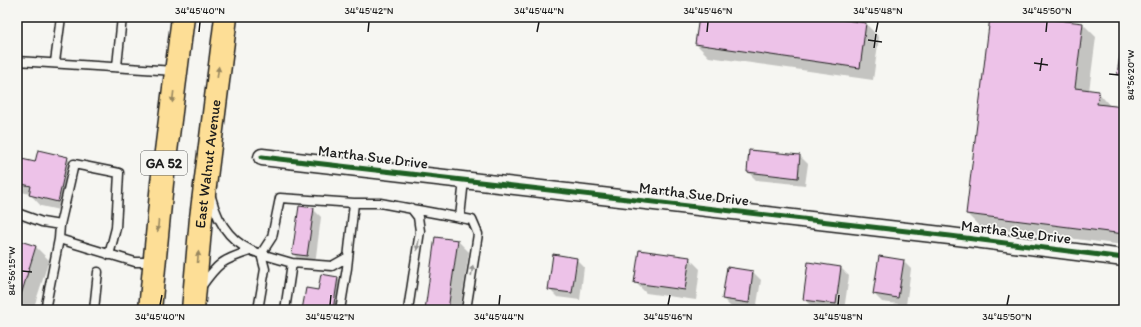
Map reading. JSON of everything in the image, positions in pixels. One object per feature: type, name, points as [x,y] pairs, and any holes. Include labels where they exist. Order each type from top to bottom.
[{"type":"main road","name":"GA 52","points":[[150,310],[162,183],[183,17]]},
{"type":"main road","name":"East Walnut Avenue","points":[[194,304],[206,176],[226,17]]},
{"type":"street","name":"Martha Sue Drive","points":[[262,157],[950,236],[1124,258]]},
{"type":"lane","points":[[55,62],[61,17]]},
{"type":"lane","points":[[117,66],[122,17]]},
{"type":"lane","points":[[17,61],[55,62],[176,71]]},
{"type":"lane","points":[[45,310],[59,239],[60,225],[74,164],[119,173],[116,228],[109,256]]},
{"type":"lane","points":[[206,176],[215,213],[228,235],[250,251],[292,263],[332,266],[348,257]]},
{"type":"lane","points":[[460,217],[464,180]]},
{"type":"lane","points":[[258,310],[265,269],[261,254],[272,237],[280,198],[354,203],[380,203],[472,220],[478,234],[466,310]]},
{"type":"lane","points":[[340,310],[354,203]]},
{"type":"lane","points":[[408,310],[420,231],[418,217],[411,208]]},
{"type":"lane","points":[[17,213],[42,222],[60,225]]},
{"type":"lane","points":[[59,239],[109,256],[135,262],[155,262]]},
{"type":"lane","points":[[194,304],[214,268],[227,258],[250,251]]},
{"type":"lane","points":[[284,310],[292,263]]},
{"type":"lane","points":[[94,310],[98,272]]},
{"type":"building","points":[[699,17],[825,17],[866,23],[860,68],[695,44]]},
{"type":"building","points":[[990,17],[1032,17],[1083,23],[1075,88],[1099,91],[1097,104],[1124,107],[1124,234],[966,214]]},
{"type":"building","points":[[1124,31],[1124,75],[1117,74]]},
{"type":"building","points":[[38,150],[68,157],[58,202],[29,195],[31,186],[17,183],[17,158],[35,162]]},
{"type":"building","points":[[749,150],[800,155],[798,178],[747,172]]},
{"type":"building","points":[[299,206],[314,208],[307,256],[292,254]]},
{"type":"building","points":[[435,237],[458,240],[448,310],[425,310]]},
{"type":"building","points":[[17,240],[36,246],[17,308]]},
{"type":"building","points":[[639,250],[690,257],[685,290],[634,283]]},
{"type":"building","points":[[553,254],[577,258],[572,293],[548,290]]},
{"type":"building","points":[[879,256],[904,260],[898,298],[873,294]]},
{"type":"building","points":[[808,262],[841,267],[836,304],[803,300]]},
{"type":"building","points":[[727,267],[753,271],[749,303],[722,299]]},
{"type":"building","points":[[321,274],[338,277],[333,310],[302,310],[306,288],[318,290]]},
{"type":"cycle path","points":[[262,157],[950,236],[1124,258]]}]
